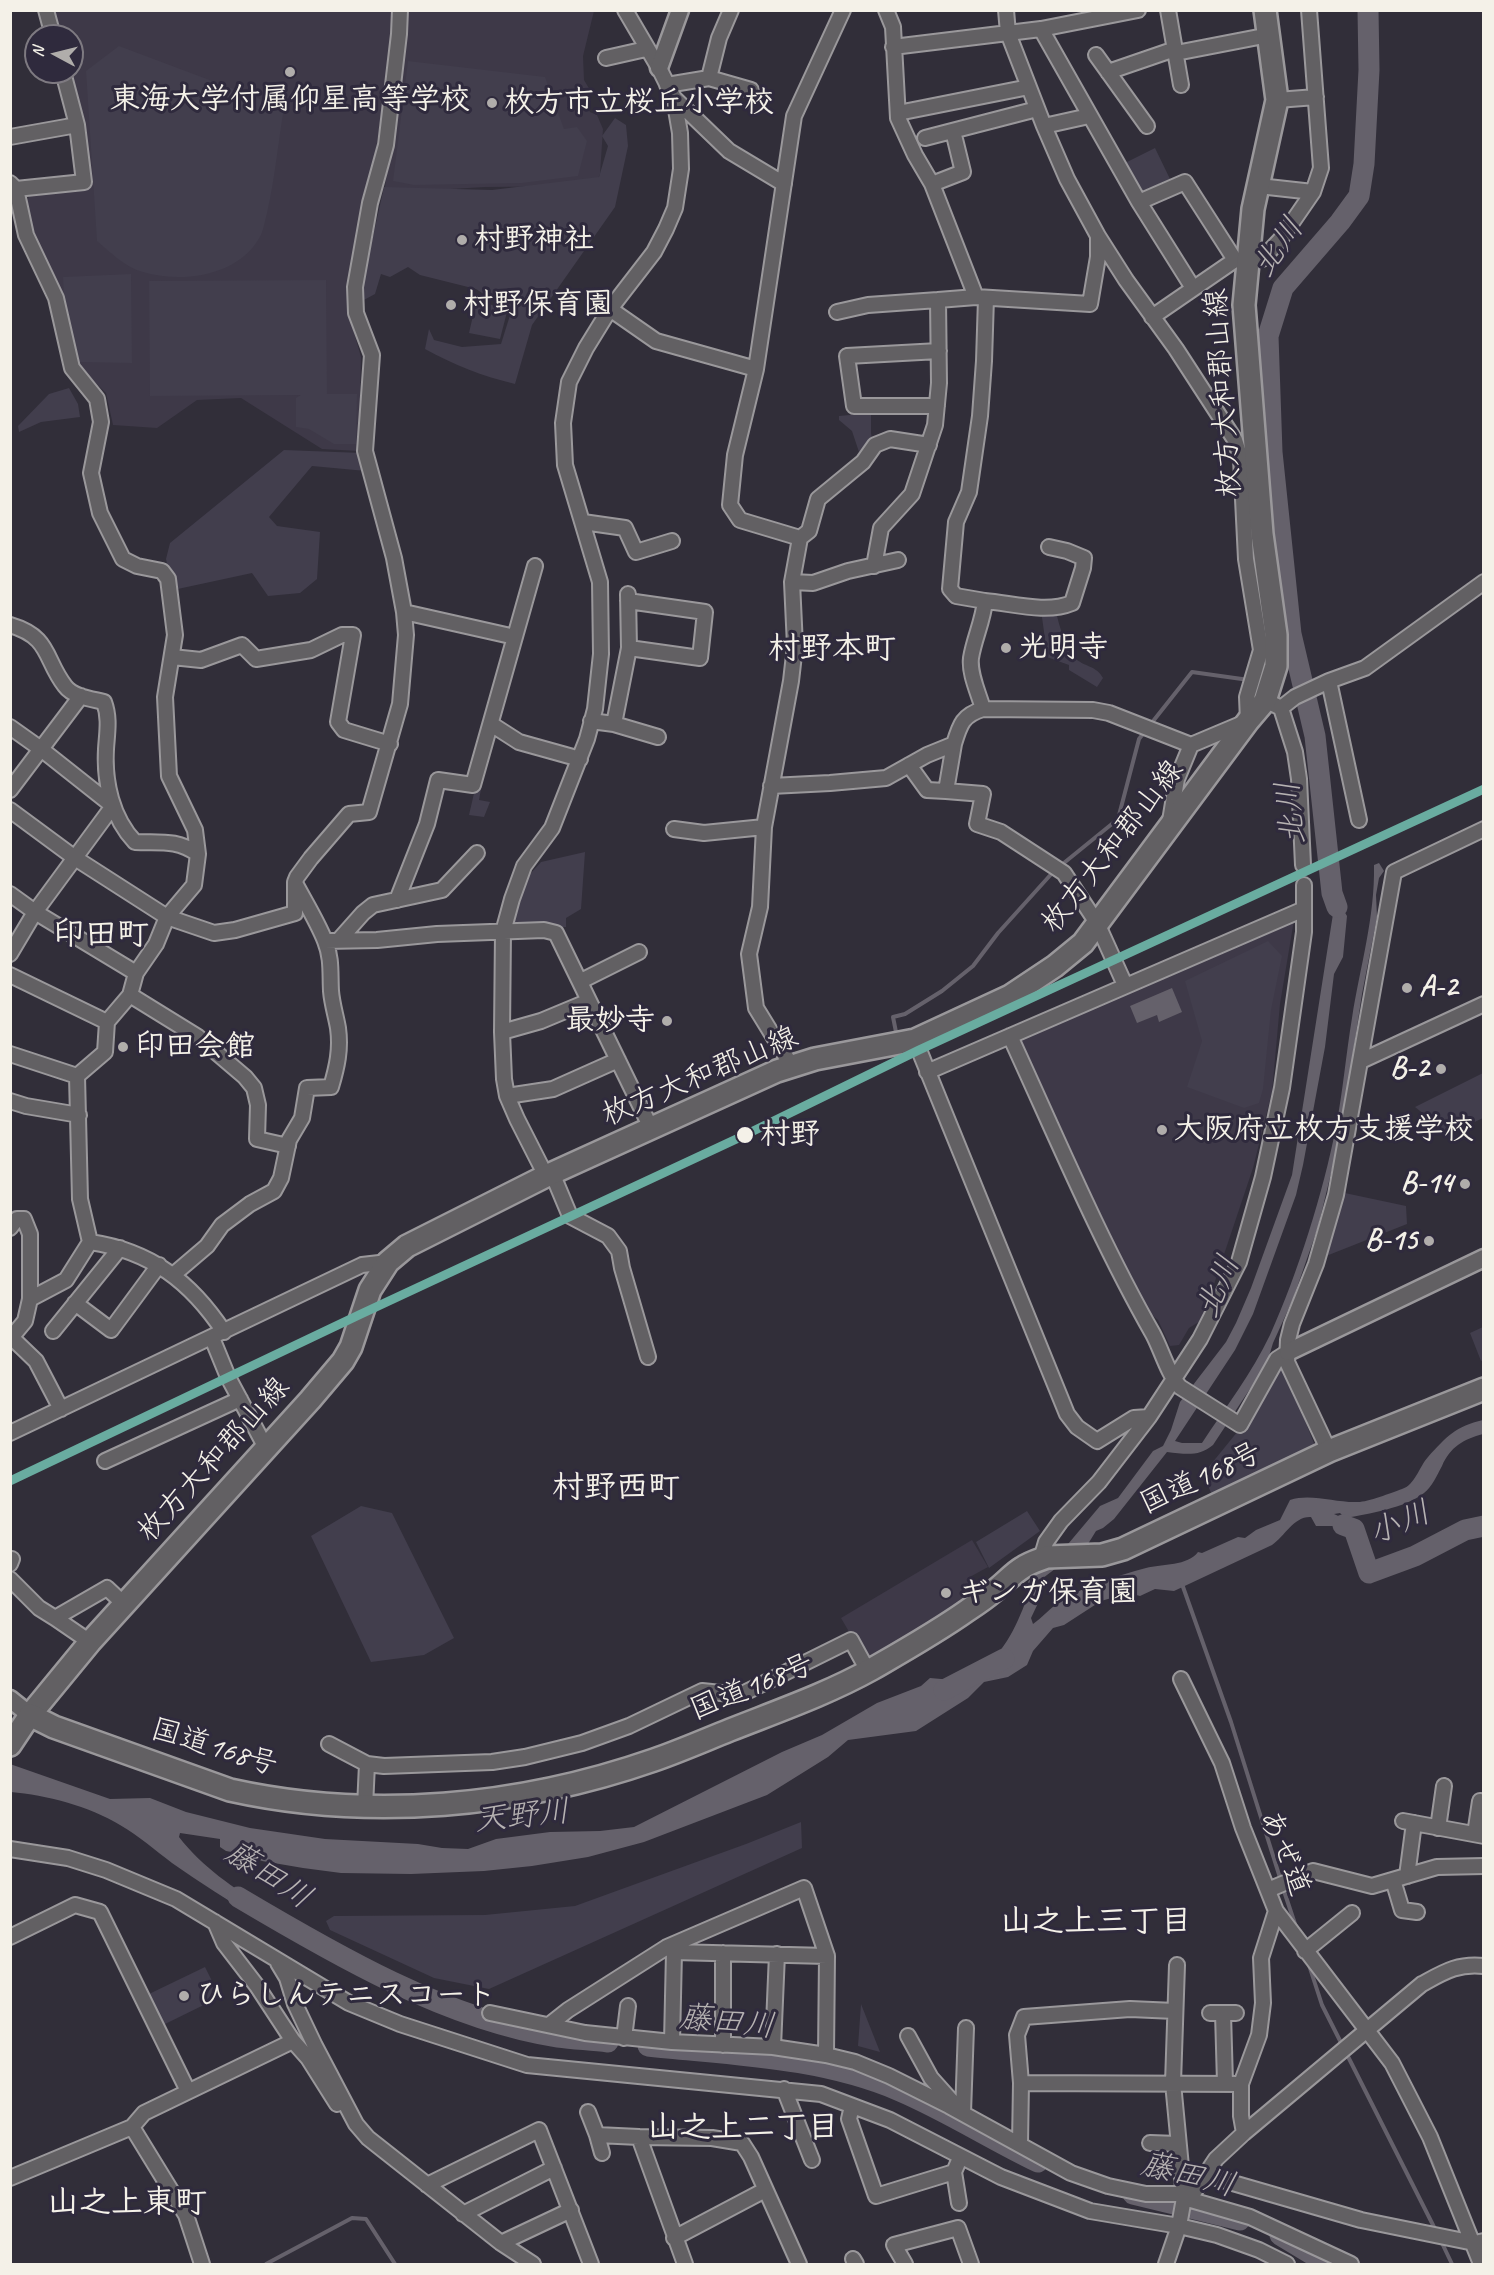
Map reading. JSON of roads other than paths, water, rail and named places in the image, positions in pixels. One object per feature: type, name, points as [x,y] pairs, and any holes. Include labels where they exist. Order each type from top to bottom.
[{"type":"main road","name":"枚方大和郡山線","points":[[30,1715],[90,1642],[343,1361],[351,1347],[370,1290],[388,1262],[407,1246],[549,1175],[791,1065],[915,1040],[1025,987],[1083,943],[1248,721],[1273,704],[1276,635],[1262,534],[1241,261],[1277,100],[1265,10]]},
{"type":"main road","name":"国道168号","points":[[30,1715],[54,1727],[230,1790],[259,1797],[323,1805],[365,1807],[453,1803],[513,1797],[654,1760],[793,1706],[868,1671],[926,1639],[994,1592],[1022,1568],[1044,1558],[1102,1555],[1123,1549],[1329,1451],[1482,1394]]},
{"type":"main road","points":[[13,1741],[30,1715]]},
{"type":"street","points":[[10,810],[75,858],[168,917],[214,933],[235,930],[295,913],[294,882],[311,858],[350,814],[369,812],[400,704],[406,635],[394,558],[365,451],[372,355],[356,313],[356,287],[370,203],[386,144],[400,10]]},
{"type":"street","points":[[625,10],[674,98],[729,152],[784,184]]},
{"type":"street","points":[[659,68],[680,10]]},
{"type":"street","points":[[709,78],[719,38],[731,10]]},
{"type":"street","points":[[800,538],[740,520],[730,505],[735,455],[756,369],[795,111],[843,10]]},
{"type":"street","points":[[886,10],[892,27],[898,113],[981,297],[984,361],[980,416],[969,492],[956,522],[950,589],[956,596],[1024,608],[1072,603],[1084,558],[1049,547]]},
{"type":"street","points":[[946,791],[959,727],[969,713],[983,709],[1094,710],[1109,713],[1191,745],[1248,721],[1247,697],[1261,650],[1246,559],[1241,459],[1236,440],[1098,236],[1067,179],[1008,33],[1005,10]]},
{"type":"street","points":[[893,47],[1041,29],[1138,10]]},
{"type":"street","points":[[1168,10],[1181,85]]},
{"type":"street","points":[[1152,316],[1192,288],[1241,261],[1262,260],[1280,240],[1313,192],[1321,168],[1309,10]]},
{"type":"street","points":[[1041,29],[1139,202],[1192,288]]},
{"type":"street","points":[[1108,72],[1175,51],[1269,35]]},
{"type":"street","points":[[606,58],[646,49]]},
{"type":"street","points":[[1096,55],[1147,126]]},
{"type":"street","points":[[667,85],[709,78],[751,90]]},
{"type":"street","points":[[66,84],[77,125],[84,182],[13,186],[26,235],[56,298],[72,368],[97,399],[100,422],[91,473],[100,513],[123,559],[137,566],[162,571],[168,579],[175,635],[165,697],[169,776],[195,830],[198,854],[194,885],[168,917],[156,944],[136,973],[130,995],[107,1022],[105,1052],[77,1076]]},
{"type":"street","points":[[898,113],[1029,87]]},
{"type":"street","points":[[648,1357],[619,1251],[608,1236],[570,1216],[507,1096],[502,1032],[503,932],[524,866],[552,828],[580,759],[595,709],[601,654],[600,582],[565,465],[563,423],[569,382],[586,348],[610,309],[654,252],[675,208],[681,169],[680,133],[674,98]]},
{"type":"street","points":[[1277,100],[1316,98]]},
{"type":"street","points":[[925,138],[1037,109]]},
{"type":"street","points":[[1044,126],[1089,116]]},
{"type":"street","points":[[10,137],[77,125]]},
{"type":"street","points":[[932,184],[963,172],[952,131]]},
{"type":"street","points":[[1139,202],[1185,182],[1241,261]]},
{"type":"street","points":[[1259,186],[1313,192]]},
{"type":"street","points":[[837,312],[868,305],[981,297],[1090,304],[1098,257],[1098,236]]},
{"type":"street","points":[[874,566],[881,528],[912,494],[935,425],[939,351],[938,300]]},
{"type":"street","points":[[610,309],[656,341],[756,369]]},
{"type":"street","points":[[937,406],[855,406],[847,356],[939,351]]},
{"type":"street","points":[[791,1065],[756,1008],[748,954],[760,907],[764,827],[794,658],[792,582],[800,538],[808,531],[818,499],[862,462],[875,445],[890,439],[929,445]]},
{"type":"street","points":[[583,522],[625,528],[636,552],[672,541]]},
{"type":"street","points":[[792,582],[813,582],[848,571],[898,560]]},
{"type":"street","points":[[397,900],[427,824],[438,780],[473,785],[535,566]]},
{"type":"street","points":[[1303,865],[1299,779],[1295,752],[1273,704],[1365,668],[1484,582]]},
{"type":"street","points":[[614,724],[629,648],[628,597],[705,612],[700,658],[629,648]]},
{"type":"street","points":[[983,709],[972,671],[971,658],[985,602]]},
{"type":"street","points":[[404,612],[515,637]]},
{"type":"street","points":[[10,625],[27,630],[44,646],[66,688],[81,696],[104,702],[108,713],[105,768],[113,806],[126,833],[135,842],[171,842],[185,845],[198,854]]},
{"type":"street","points":[[172,657],[201,660],[242,645],[256,659],[312,650],[342,635],[353,635],[338,722],[344,730],[390,744]]},
{"type":"street","points":[[1327,682],[1359,820]]},
{"type":"street","points":[[10,790],[81,696]]},
{"type":"street","points":[[591,722],[614,724],[658,737]]},
{"type":"street","points":[[491,724],[519,742],[580,759]]},
{"type":"street","points":[[10,728],[41,749],[113,806]]},
{"type":"street","points":[[771,786],[886,778],[927,755],[954,744]]},
{"type":"street","points":[[1169,826],[1177,779],[1191,745]]},
{"type":"street","points":[[909,765],[927,790],[983,794],[977,824],[1001,832],[1064,873],[1097,923],[1125,985]]},
{"type":"street","points":[[10,954],[35,912],[113,806]]},
{"type":"street","points":[[674,829],[704,833],[764,827]]},
{"type":"street","points":[[1329,1451],[1287,1362],[1288,1352],[1292,1324],[1316,1264],[1336,1195],[1394,872],[1484,829]]},
{"type":"street","points":[[332,941],[373,905],[442,890],[477,853]]},
{"type":"street","points":[[173,1275],[207,1246],[222,1225],[250,1204],[274,1191],[281,1179],[288,1146],[302,1118],[307,1088],[331,1087],[339,1059],[338,1031],[331,990],[332,941],[294,882]]},
{"type":"street","points":[[1044,1558],[1046,1542],[1061,1521],[1099,1482],[1177,1383],[1239,1262],[1263,1177],[1282,1088],[1304,932],[1304,885]]},
{"type":"street","points":[[10,894],[35,912],[136,973]]},
{"type":"street","points":[[927,1072],[1304,909]]},
{"type":"street","points":[[332,941],[544,930],[556,933],[651,1128]]},
{"type":"street","points":[[581,981],[639,952]]},
{"type":"street","points":[[10,975],[107,1022]]},
{"type":"street","points":[[130,995],[198,1037],[245,1077],[254,1088],[258,1105],[257,1139],[288,1146]]},
{"type":"street","points":[[502,1032],[541,1021],[589,1000]]},
{"type":"street","points":[[1361,1061],[1484,1004]]},
{"type":"street","points":[[1010,1036],[1128,1290],[1163,1352],[1177,1383],[1240,1425],[1277,1359],[1484,1258]]},
{"type":"street","points":[[915,1040],[1067,1414],[1077,1427],[1097,1441],[1134,1418],[1149,1417]]},
{"type":"street","points":[[10,1054],[77,1076]]},
{"type":"street","points":[[507,1096],[553,1089],[618,1060]]},
{"type":"street","points":[[30,1299],[66,1280],[90,1242],[80,1200],[77,1076]]},
{"type":"street","points":[[10,1101],[79,1115]]},
{"type":"street","points":[[10,1228],[18,1220],[24,1219],[30,1234],[30,1299],[26,1321],[11,1337],[36,1361],[61,1409]]},
{"type":"street","points":[[90,1242],[120,1248],[159,1265],[207,1307],[240,1400],[266,1448]]},
{"type":"street","points":[[53,1331],[120,1248]]},
{"type":"street","points":[[10,1433],[362,1265],[388,1262]]},
{"type":"street","points":[[75,1303],[111,1330],[159,1265]]},
{"type":"street","points":[[105,1461],[240,1400]]},
{"type":"street","points":[[10,1579],[39,1608],[90,1642]]},
{"type":"street","points":[[55,1618],[107,1588],[124,1604]]},
{"type":"street","points":[[329,1744],[367,1764],[384,1766],[492,1762],[525,1757],[582,1743],[629,1726],[702,1691],[740,1695],[851,1640],[868,1671]]},
{"type":"street","name":"あぜ道","points":[[1181,1679],[1222,1763],[1243,1828],[1276,1911],[1392,2063],[1479,2242],[1481,2265]]},
{"type":"street","points":[[10,1699],[30,1715]]},
{"type":"street","points":[[365,1807],[367,1764]]},
{"type":"street","points":[[1438,1828],[1444,1786]]},
{"type":"street","points":[[1407,1876],[1409,1822],[1479,1835],[1480,1801]]},
{"type":"street","points":[[10,1849],[68,1858],[106,1870],[176,1899],[349,2003],[400,2024],[527,2065],[821,2094],[890,2120],[960,2158],[1001,2177],[1090,2211],[1217,2235],[1259,2250],[1287,2265]]},
{"type":"street","points":[[1268,1890],[1312,1871],[1372,1886],[1437,1867],[1484,1866]]},
{"type":"street","points":[[1393,1880],[1402,1910],[1417,1912]]},
{"type":"street","points":[[549,2025],[568,2010],[670,1950],[804,1888],[827,1956],[826,2055]]},
{"type":"street","points":[[10,1937],[75,1905],[100,1912],[188,2091]]},
{"type":"street","points":[[1244,2133],[1241,2084],[1259,2035],[1263,2003],[1262,1958],[1276,1911]]},
{"type":"street","points":[[1305,1951],[1352,1913]]},
{"type":"street","points":[[215,1922],[224,1943],[257,1986],[293,2041],[308,2058],[350,2122],[356,2124]]},
{"type":"street","points":[[670,1950],[827,1956]]},
{"type":"street","points":[[670,1950],[672,2042]]},
{"type":"street","points":[[723,1953],[723,2045]]},
{"type":"street","points":[[772,2047],[777,1954]]},
{"type":"street","points":[[277,1961],[315,2046],[356,2124],[368,2138],[463,2214],[532,2265]]},
{"type":"street","points":[[1183,2201],[1194,2192],[1206,2172],[1244,2133],[1422,1984],[1444,1972],[1466,1964],[1484,1966]]},
{"type":"street","points":[[1167,2265],[1179,2226],[1183,2201],[1173,2083],[1177,1965]]},
{"type":"street","points":[[295,2004],[295,1991],[298,1983],[307,1978]]},
{"type":"street","points":[[624,2038],[628,2006]]},
{"type":"street","points":[[1020,2144],[1021,2083],[1017,2035],[1024,2017],[1130,2009],[1175,2011]]},
{"type":"street","points":[[490,2013],[585,2033],[672,2042],[772,2047],[855,2062],[889,2076],[963,2113],[1020,2144],[1040,2158],[1071,2173],[1108,2186],[1146,2194],[1178,2194],[1183,2201],[1250,2217],[1351,2265]]},
{"type":"street","points":[[1223,2013],[1225,2084]]},
{"type":"street","points":[[963,2113],[966,2028]]},
{"type":"street","points":[[908,2036],[931,2078],[963,2113]]},
{"type":"street","points":[[10,2178],[132,2127],[144,2113],[293,2041]]},
{"type":"street","points":[[1021,2083],[1241,2084]]},
{"type":"street","points":[[784,2089],[812,2160]]},
{"type":"street","points":[[852,2106],[849,2119],[876,2196],[954,2172]]},
{"type":"street","points":[[588,2112],[602,2153]]},
{"type":"street","points":[[132,2127],[186,2215],[202,2265]]},
{"type":"street","points":[[427,2185],[539,2130],[591,2265]]},
{"type":"street","points":[[597,2135],[712,2138],[742,2143],[799,2265]]},
{"type":"street","points":[[639,2137],[685,2265]]},
{"type":"street","points":[[1150,2143],[1178,2144]]},
{"type":"street","points":[[959,2203],[954,2172],[960,2158]]},
{"type":"street","points":[[463,2214],[554,2168]]},
{"type":"street","points":[[1206,2172],[1219,2179],[1361,2220],[1479,2242]]},
{"type":"street","points":[[674,2238],[765,2190]]},
{"type":"street","points":[[501,2243],[571,2210]]},
{"type":"street","points":[[905,2265],[894,2245],[958,2228],[971,2265]]},
{"type":"waterway","name":"北川","points":[[1337,907],[1332,893],[1315,736],[1291,634],[1272,452],[1268,336],[1283,288],[1340,222],[1359,196],[1364,164],[1369,70],[1368,10]]},
{"type":"waterway","points":[[1150,725],[1192,672],[1249,680]]},
{"type":"waterway","points":[[897,1037],[893,1017],[905,1014],[942,991],[973,966],[998,933],[1054,871],[1118,819],[1139,739],[1146,730]]},
{"type":"waterway","name":"小川","points":[[1343,1525],[1354,1529],[1369,1573],[1415,1556],[1465,1530],[1484,1526]]},
{"type":"waterway","points":[[1182,1584],[1231,1722],[1281,1881]]},
{"type":"waterway","name":"天野川","points":[[944,1690],[1004,1659]]},
{"type":"waterway","points":[[1283,1888],[1297,1930]]},
{"type":"waterway","name":"藤田川","points":[[238,1897],[352,1962],[433,2000],[516,2028],[558,2037],[608,2042]]},
{"type":"waterway","points":[[1308,1962],[1322,2005],[1436,2231]]},
{"type":"waterway","name":"藤田川","points":[[648,2046],[776,2059],[808,2064],[870,2080],[918,2099],[1038,2162]]},
{"type":"waterway","name":"藤田川","points":[[1133,2194],[1240,2220]]},
{"type":"waterway","points":[[266,2264],[352,2218],[366,2219],[395,2264]]},
{"type":"waterway","name":"藤田川","points":[[1280,2235],[1328,2264]]},
{"type":"waterway","points":[[1441,2241],[1452,2264]]},
{"type":"place","name":"東海大学付属仰星高等学校","points":[[290,72]]},
{"type":"place","name":"枚方市立桜丘小学校","points":[[492,103]]},
{"type":"place","name":"村野神社","points":[[462,240]]},
{"type":"place","name":"村野保育園","points":[[451,305]]},
{"type":"place","name":"光明寺","points":[[1006,648]]},
{"type":"place","name":"A-2","points":[[1407,988]]},
{"type":"place","name":"最妙寺","points":[[667,1021]]},
{"type":"place","name":"印田会館","points":[[123,1047]]},
{"type":"place","name":"B-2","points":[[1441,1069]]},
{"type":"place","name":"大阪府立枚方支援学校","points":[[1162,1130]]},
{"type":"place","name":"村野","points":[[745,1135]]},
{"type":"place","name":"B-14","points":[[1465,1184]]},
{"type":"place","name":"B-15","points":[[1429,1241]]},
{"type":"place","name":"ギンガ保育園","points":[[946,1593]]},
{"type":"place","name":"ひらしんテニスコート","points":[[184,1996]]},
{"type":"district","name":"村野本町","points":[[832,650]]},
{"type":"district","name":"印田町","points":[[101,936]]},
{"type":"district","name":"村野西町","points":[[616,1489]]},
{"type":"district","name":"山之上三丁目","points":[[1096,1923]]},
{"type":"district","name":"山之上二丁目","points":[[743,2129]]},
{"type":"district","name":"山之上東町","points":[[127,2204]]}]
